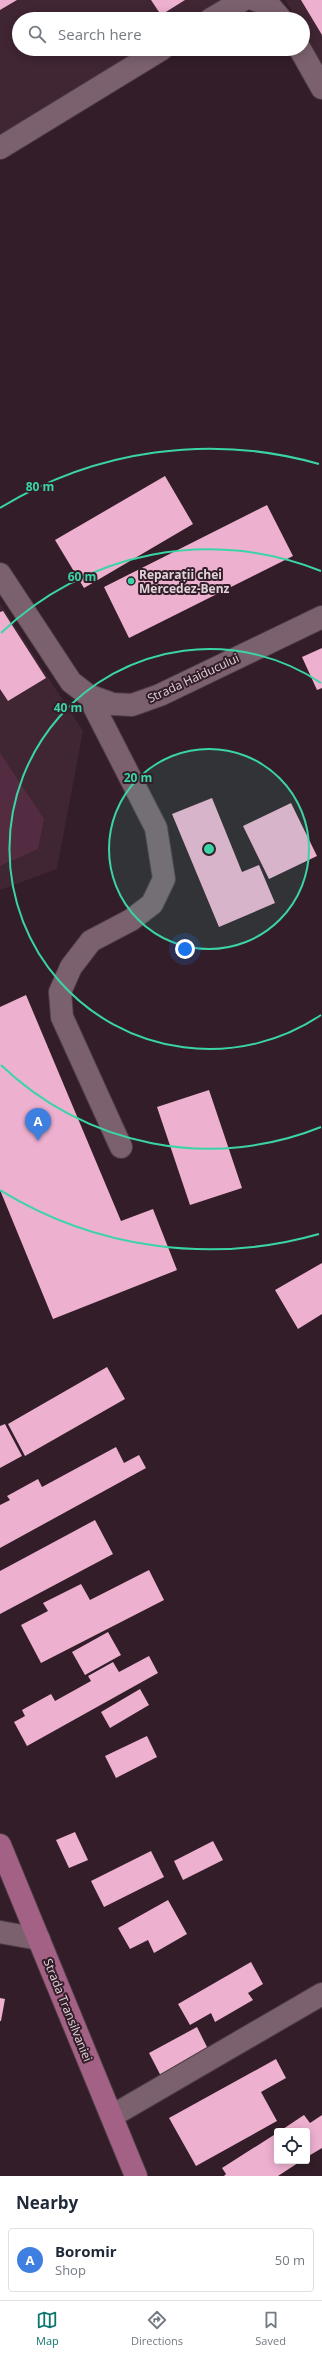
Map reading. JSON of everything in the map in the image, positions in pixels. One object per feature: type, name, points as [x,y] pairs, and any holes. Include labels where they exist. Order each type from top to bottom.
[{"type":"main road","name":"Strada Transilvaniei","points":[[0,1845],[136,2176]]},
{"type":"street","points":[[255,0],[269,5],[275,12]]},
{"type":"street","points":[[222,12],[237,3]]},
{"type":"street","points":[[0,148],[151,56]]},
{"type":"street","points":[[304,56],[322,88]]},
{"type":"street","name":"Strada Haiducului","points":[[0,574],[71,682],[88,695],[113,704],[132,705],[160,695],[322,617]]},
{"type":"street","points":[[88,695],[156,828],[164,879],[152,904],[131,920],[91,941],[71,967],[60,992],[62,1017],[120,1147]]},
{"type":"street","points":[[0,1932],[39,1939]]},
{"type":"street","points":[[112,2116],[322,1994]]},
{"type":"shaded area","points":[[0,0],[233,0],[212,12],[12,12],[12,56],[136,56],[0,134]]},
{"type":"shaded area","points":[[285,0],[322,0],[322,63],[310,42],[310,12],[293,12]]},
{"type":"shaded area","points":[[0,603],[83,731],[57,869],[0,890]]},
{"type":"shaded area","points":[[0,753],[44,819],[38,849],[0,866]]},
{"type":"building","points":[[0,0],[17,0],[0,10]]},
{"type":"building","points":[[151,0],[185,0],[166,12],[159,12]]},
{"type":"building","points":[[301,0],[322,0],[322,35],[310,15],[310,12],[308,12]]},
{"type":"building","points":[[165,476],[193,524],[84,588],[55,540]]},
{"type":"building","points":[[267,505],[293,556],[129,638],[104,587]]},
{"type":"building","points":[[3,611],[46,678],[8,701],[0,689],[0,612]]},
{"type":"building","points":[[322,648],[322,688],[317,690],[302,657]]},
{"type":"building","points":[[212,798],[242,872],[259,865],[275,903],[219,927],[172,814]]},
{"type":"building","points":[[291,803],[317,856],[269,879],[243,826]]},
{"type":"building","points":[[26,995],[121,1221],[153,1209],[177,1270],[53,1319],[0,1190],[0,1007]]},
{"type":"building","points":[[209,1090],[242,1188],[190,1205],[157,1107]]},
{"type":"building","points":[[322,1263],[322,1314],[298,1329],[275,1290]]},
{"type":"building","points":[[107,1367],[125,1399],[25,1456],[8,1424]]},
{"type":"building","points":[[5,1424],[22,1456],[0,1468],[0,1426]]},
{"type":"building","points":[[116,1447],[124,1463],[139,1455],[146,1468],[0,1548],[0,1505],[10,1500],[7,1496],[38,1479],[42,1487]]},
{"type":"building","points":[[95,1520],[113,1554],[0,1614],[0,1571]]},
{"type":"building","points":[[149,1570],[164,1600],[41,1663],[21,1625],[48,1611],[43,1603],[81,1584],[90,1600]]},
{"type":"building","points":[[108,1632],[121,1655],[85,1675],[72,1652]]},
{"type":"building","points":[[149,1656],[158,1673],[27,1746],[14,1722],[25,1716],[22,1710],[51,1694],[55,1701],[91,1681],[88,1676],[113,1662],[119,1672]]},
{"type":"building","points":[[140,1689],[149,1705],[110,1728],[101,1712]]},
{"type":"building","points":[[147,1736],[157,1757],[116,1778],[105,1756]]},
{"type":"building","points":[[75,1832],[88,1860],[69,1868],[56,1840]]},
{"type":"building","points":[[213,1841],[223,1860],[183,1880],[174,1861]]},
{"type":"building","points":[[151,1851],[164,1877],[104,1907],[91,1881]]},
{"type":"building","points":[[168,1900],[187,1934],[154,1953],[148,1940],[130,1949],[118,1928]]},
{"type":"building","points":[[251,1962],[263,1984],[248,1993],[253,2000],[215,2022],[211,2013],[190,2025],[178,2004]]},
{"type":"building","points":[[0,1998],[5,1999],[1,2021],[0,2021]]},
{"type":"building","points":[[197,2027],[211,2055],[163,2080],[149,2053]]},
{"type":"building","points":[[276,2059],[286,2078],[261,2092],[277,2121],[196,2166],[169,2118]]},
{"type":"building","points":[[304,2115],[310,2123],[322,2115],[322,2148],[310,2155],[310,2128],[284,2128]]},
{"type":"building","points":[[274,2135],[274,2164],[296,2164],[278,2176],[224,2176],[226,2174],[222,2168]]},
{"type":"place","name":"Reparații chei Mercedez-Benz","points":[[131,581]]},
{"type":"place","name":"Boromir","points":[[38,1141]]}]
